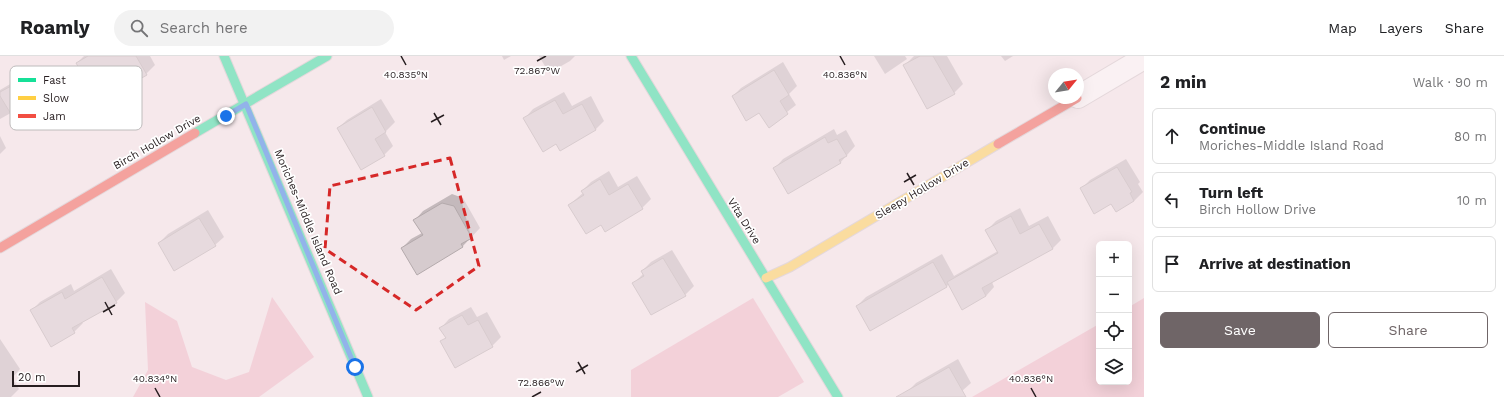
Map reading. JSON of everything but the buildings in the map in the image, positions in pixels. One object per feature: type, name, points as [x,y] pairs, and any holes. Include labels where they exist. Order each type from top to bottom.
[{"type":"street","name":"Moriches-Middle Island Road","points":[[224,56],[246,104],[368,397]]},
{"type":"street","name":"Birch Hollow Drive","points":[[0,248],[327,56]]},
{"type":"street","name":"Vita Drive","points":[[631,56],[838,397]]},
{"type":"street","name":"Sleepy Hollow Drive","points":[[1084,94],[1144,58]]},
{"type":"street","name":"Sleepy Hollow Drive","points":[[766,278],[790,267],[1067,104]]},
{"type":"highlighted area","points":[[450,158],[479,266],[416,310],[325,249],[330,186]]},
{"type":"shaded area","points":[[272,297],[314,357],[259,397],[133,397],[148,370],[145,302],[177,321],[192,367],[226,380],[249,372]]},
{"type":"shaded area","points":[[753,298],[804,382],[778,397],[631,397],[631,370]]},
{"type":"shaded area","points":[[1144,298],[1144,397],[972,397],[1096,326],[1096,385],[1132,385],[1132,305]]},
{"type":"traffic: fast","points":[[224,56],[368,397]]},
{"type":"traffic: fast","points":[[195,133],[327,56]]},
{"type":"traffic: fast","points":[[631,56],[838,397]]},
{"type":"traffic: slow","points":[[766,278],[790,267],[998,144]]},
{"type":"traffic: jam","points":[[998,144],[1067,104]]},
{"type":"traffic: jam","points":[[0,248],[195,133]]},
{"type":"route","points":[[226,116],[246,104],[355,367]]}]
